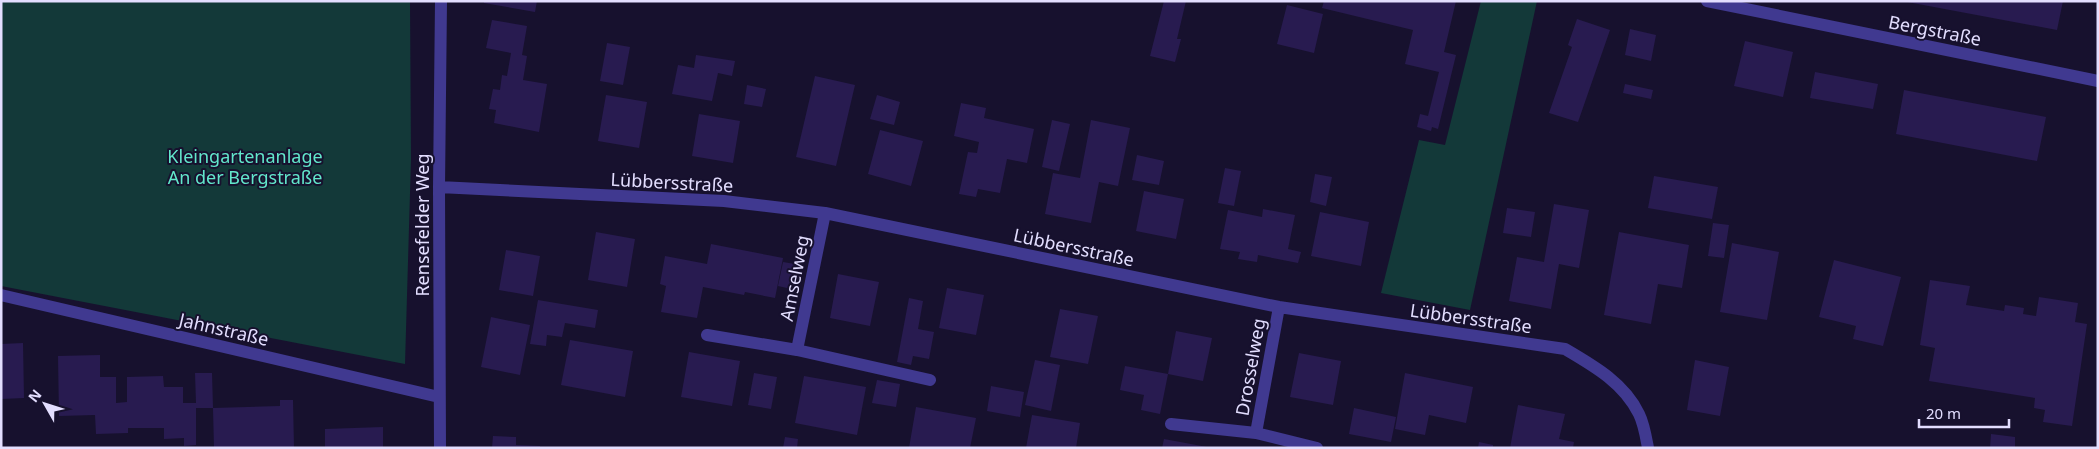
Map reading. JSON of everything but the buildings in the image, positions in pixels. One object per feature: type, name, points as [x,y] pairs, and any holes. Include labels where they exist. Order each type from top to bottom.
[{"type":"street","name":"Rensefelder Weg","points":[[440,448],[439,187],[441,1]]},
{"type":"street","name":"Bergstraße","points":[[1707,1],[2098,80]]},
{"type":"street","name":"Lübbersstraße","points":[[439,187],[724,201],[825,213],[1279,307],[1565,349],[1604,372],[1624,393],[1639,414],[1648,448]]},
{"type":"street","name":"Amselweg","points":[[797,350],[825,213]]},
{"type":"street","name":"Jahnstraße","points":[[1,295],[439,397]]},
{"type":"street","name":"Drosselweg","points":[[1256,433],[1279,307]]},
{"type":"street","points":[[707,335],[797,350],[930,380]]},
{"type":"street","name":"Drosselweg","points":[[1171,424],[1256,433],[1317,448]]},
{"type":"green space","name":"Kleingartenanlage An der Bergstraße","points":[[1,1],[410,1],[411,159],[405,364],[1,286]]},
{"type":"green space","points":[[1481,1],[1537,1],[1470,310],[1381,293],[1419,140],[1445,145]]}]
